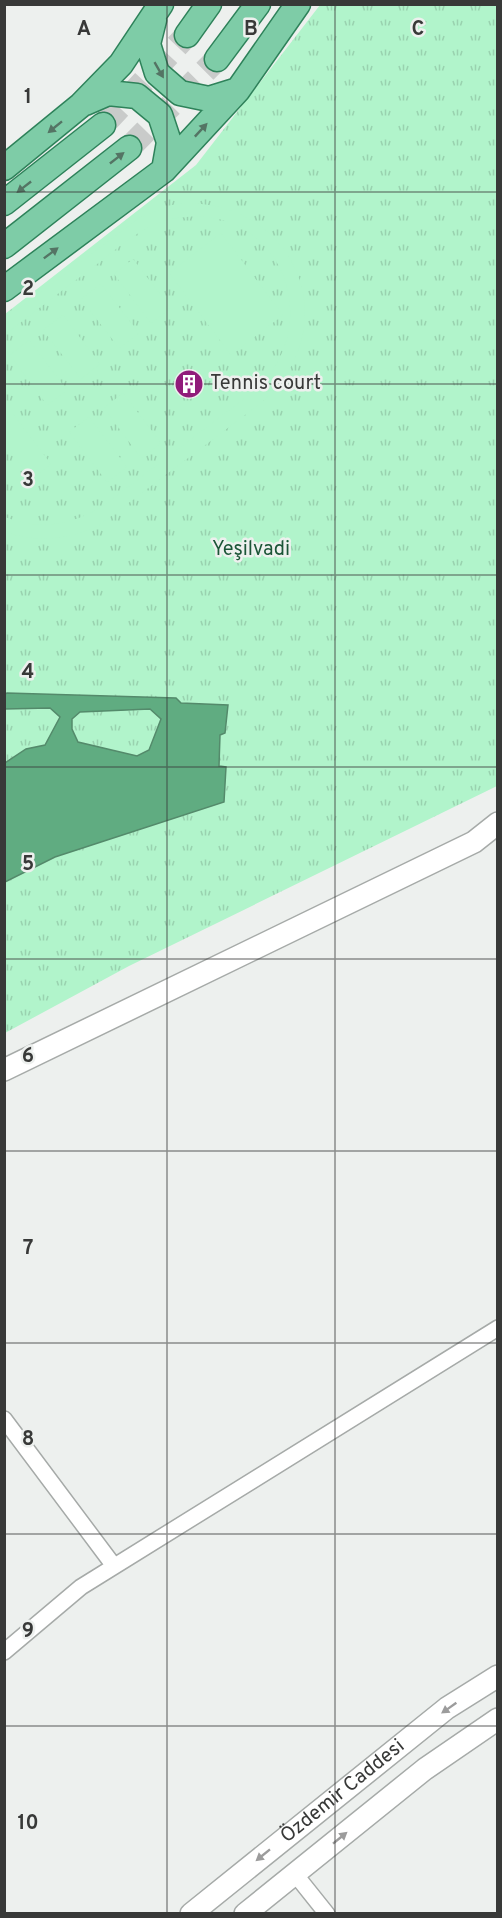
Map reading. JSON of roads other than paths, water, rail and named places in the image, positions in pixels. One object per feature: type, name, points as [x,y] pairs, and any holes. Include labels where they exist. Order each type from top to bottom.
[{"type":"main road","points":[[187,35],[209,4]]},
{"type":"main road","points":[[217,59],[258,4]]},
{"type":"main road","points":[[4,289],[164,170],[238,90],[298,4]]},
{"type":"main road","points":[[158,9],[148,44],[158,73],[180,93],[209,99],[238,90]]},
{"type":"main road","points":[[4,168],[81,105],[121,64],[158,9]]},
{"type":"main road","points":[[81,105],[108,93],[137,96],[160,115],[169,142],[164,170]]},
{"type":"main road","points":[[4,203],[103,125]]},
{"type":"main road","points":[[4,246],[129,148]]},
{"type":"main road","points":[[4,1070],[474,842],[498,823]]},
{"type":"main road","name":"Özdemir Caddesi","points":[[191,1914],[447,1708],[498,1676]]},
{"type":"main road","name":"Özdemir Caddesi","points":[[245,1914],[425,1769],[498,1719]]},
{"type":"street","points":[[4,1652],[81,1587],[498,1328]]},
{"type":"street","points":[[4,1419],[114,1566]]},
{"type":"street","points":[[295,1874],[327,1914]]},
{"type":"tunnel","points":[[103,125],[187,35]]},
{"type":"tunnel","points":[[129,148],[217,59]]},
{"type":"place","name":"Tennis court","points":[[189,384]]},
{"type":"park label","name":"Yeşilvadi","points":[[251,550]]}]
